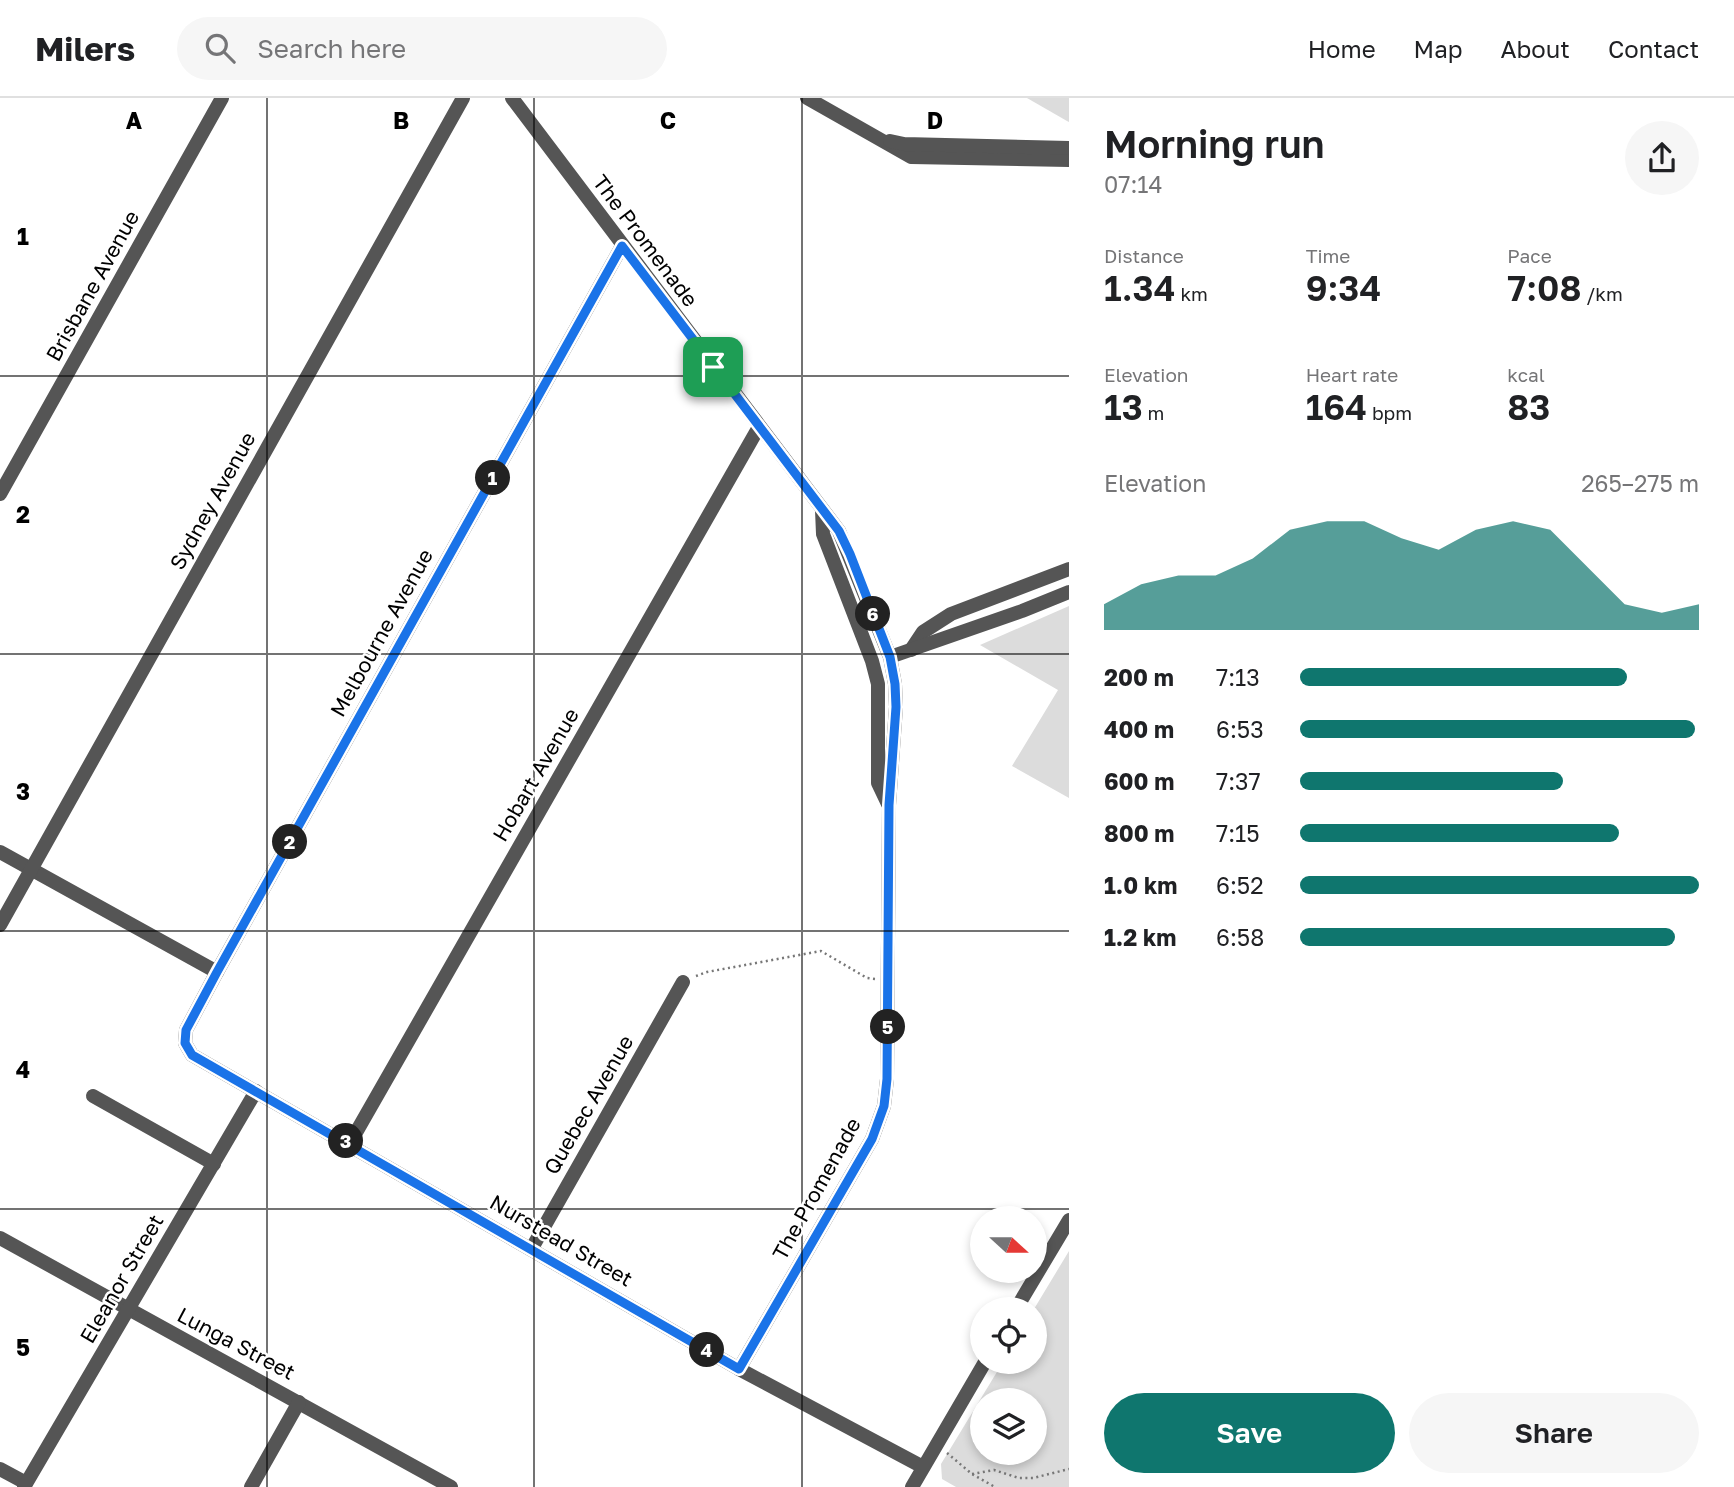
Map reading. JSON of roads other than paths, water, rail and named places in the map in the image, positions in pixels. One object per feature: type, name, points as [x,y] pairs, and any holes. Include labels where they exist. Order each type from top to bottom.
[{"type":"street","name":"Brisbane Avenue","points":[[0,494],[222,98]]},
{"type":"street","name":"Sydney Avenue","points":[[0,925],[463,98]]},
{"type":"street","name":"The Promenade","points":[[512,98],[839,531],[890,657],[895,684],[896,707],[889,805],[889,979],[884,1106],[872,1139],[739,1369]]},
{"type":"street","points":[[807,98],[911,157],[1069,160]]},
{"type":"street","points":[[875,138],[904,144],[1069,148]]},
{"type":"street","name":"Melbourne Avenue","points":[[185,1043],[186,1030],[217,972],[622,246]]},
{"type":"street","name":"Hobart Avenue","points":[[349,1143],[759,427]]},
{"type":"street","name":"The Promenade","points":[[822,510],[823,534],[872,661],[877,684],[878,783],[889,805]]},
{"type":"street","points":[[911,650],[922,632],[951,614],[1069,569]]},
{"type":"street","points":[[890,657],[1069,592]]},
{"type":"street","points":[[0,852],[217,972]]},
{"type":"street","name":"Quebec Avenue","points":[[532,1248],[683,982]]},
{"type":"street","name":"Nurstead Street","points":[[185,1043],[192,1055],[739,1369],[923,1467]]},
{"type":"street","name":"Eleanor Street","points":[[25,1485],[256,1091]]},
{"type":"street","points":[[93,1096],[214,1164]]},
{"type":"street","points":[[1023,1297],[1069,1220]]},
{"type":"street","name":"Lunga Street","points":[[0,1238],[451,1487]]},
{"type":"street","points":[[912,1487],[978,1374]]},
{"type":"street","points":[[251,1487],[299,1402]]},
{"type":"street","points":[[0,1469],[25,1485]]}]
